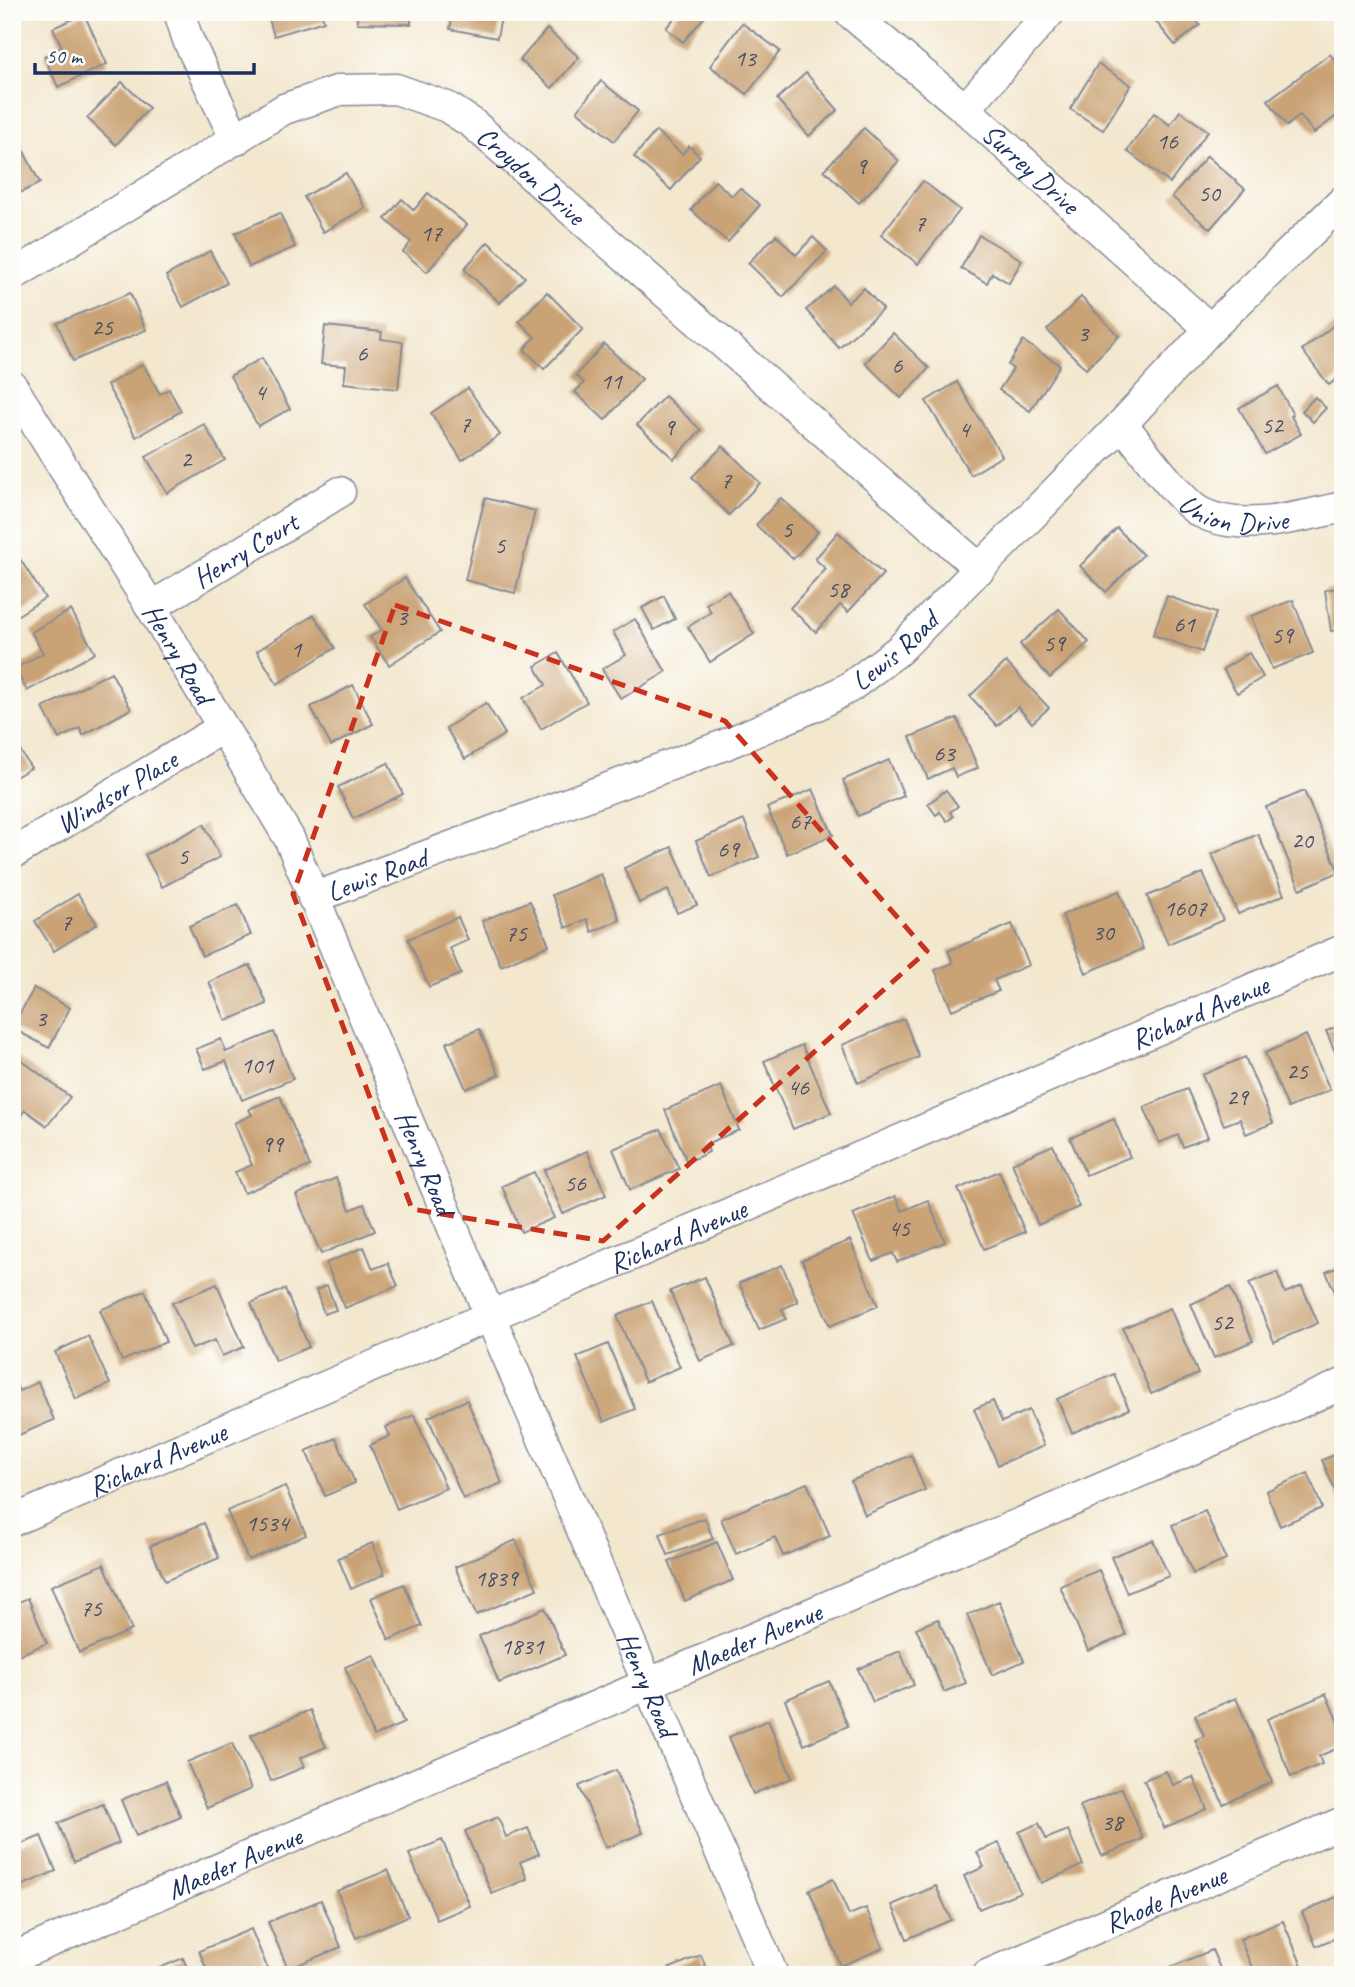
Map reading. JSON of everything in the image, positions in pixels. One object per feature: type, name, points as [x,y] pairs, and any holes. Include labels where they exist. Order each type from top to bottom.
[{"type":"street","points":[[179,12],[188,40],[236,140]]},
{"type":"street","name":"Surrey Drive","points":[[849,12],[965,109],[1210,329]]},
{"type":"street","points":[[965,109],[1050,12]]},
{"type":"street","name":"Croydon Drive","points":[[12,276],[284,109],[340,90],[396,89],[447,107],[472,123],[980,569]]},
{"type":"street","name":"Lewis Road","points":[[313,898],[724,745],[817,705],[850,687],[899,650],[1122,424],[1210,329],[1343,201]]},
{"type":"street","name":"Henry Road","points":[[12,386],[151,607],[289,838],[490,1316],[773,1975]]},
{"type":"street","name":"Union Drive","points":[[1122,424],[1181,496],[1199,512],[1223,520],[1276,522],[1343,507]]},
{"type":"street","name":"Henry Court","points":[[151,607],[340,492]]},
{"type":"street","name":"Windsor Place","points":[[12,854],[222,728]]},
{"type":"street","name":"Richard Avenue","points":[[12,1521],[1343,950]]},
{"type":"street","name":"Maeder Avenue","points":[[12,1958],[1343,1384]]},
{"type":"street","name":"Rhode Avenue","points":[[987,1975],[1343,1822]]},
{"type":"highlighted area","points":[[395,605],[725,721],[927,951],[603,1241],[412,1209],[293,894]]},
{"type":"building","points":[[267,12],[321,12],[324,21],[274,36]]},
{"type":"building","points":[[357,12],[411,12],[411,24],[357,23]]},
{"type":"building","points":[[453,12],[502,12],[497,38],[450,29]]},
{"type":"building","points":[[676,12],[709,12],[683,42],[666,28],[678,14]]},
{"type":"building","points":[[1148,12],[1190,12],[1200,25],[1175,45]]},
{"type":"building","points":[[84,14],[107,64],[58,87],[44,56],[62,47],[53,28]]},
{"type":"building","points":[[742,23],[780,51],[747,94],[710,66]]},
{"type":"building","points":[[547,29],[579,57],[552,88],[520,60]]},
{"type":"building","points":[[1330,54],[1343,72],[1343,111],[1314,133],[1300,115],[1287,126],[1268,100]]},
{"type":"building","points":[[1098,64],[1131,85],[1103,130],[1070,109]]},
{"type":"building","points":[[806,73],[838,110],[809,136],[777,99]]},
{"type":"building","points":[[601,81],[638,111],[614,141],[577,111]]},
{"type":"building","points":[[122,82],[149,108],[116,145],[87,118]]},
{"type":"building","points":[[1180,111],[1208,131],[1170,183],[1127,151],[1154,113],[1170,125]]},
{"type":"building","points":[[864,128],[899,161],[859,203],[824,170]]},
{"type":"building","points":[[656,131],[682,154],[689,146],[700,156],[671,190],[634,157]]},
{"type":"building","points":[[17,138],[40,183],[12,197],[12,140]]},
{"type":"building","points":[[1207,156],[1245,189],[1210,229],[1172,197]]},
{"type":"building","points":[[346,173],[365,208],[323,232],[304,197]]},
{"type":"building","points":[[715,181],[732,196],[740,188],[760,205],[728,242],[691,210]]},
{"type":"building","points":[[923,181],[960,210],[918,264],[881,235]]},
{"type":"building","points":[[428,193],[467,225],[427,272],[403,252],[411,242],[385,219],[402,199],[414,210]]},
{"type":"building","points":[[280,213],[295,247],[249,267],[235,233]]},
{"type":"building","points":[[776,235],[796,255],[813,237],[827,251],[783,297],[748,263]]},
{"type":"building","points":[[979,235],[1022,260],[1009,283],[992,273],[987,283],[961,268]]},
{"type":"building","points":[[488,242],[525,277],[500,303],[464,269]]},
{"type":"building","points":[[210,251],[227,283],[183,307],[166,276]]},
{"type":"building","points":[[834,286],[848,302],[864,288],[883,309],[839,348],[806,310]]},
{"type":"building","points":[[547,292],[583,329],[544,369],[524,349],[535,337],[519,321]]},
{"type":"building","points":[[130,293],[146,330],[73,361],[57,323]]},
{"type":"building","points":[[1081,297],[1119,336],[1086,369],[1047,330]]},
{"type":"building","points":[[1343,318],[1343,374],[1329,385],[1302,350]]},
{"type":"building","points":[[325,326],[382,332],[381,339],[403,342],[398,389],[344,383],[346,366],[321,364]]},
{"type":"building","points":[[893,333],[929,368],[901,398],[865,363]]},
{"type":"building","points":[[1023,341],[1060,365],[1030,411],[999,390],[1013,369],[1008,365]]},
{"type":"building","points":[[604,344],[642,379],[605,420],[575,392],[584,383],[576,375]]},
{"type":"building","points":[[262,358],[290,409],[258,426],[230,376]]},
{"type":"building","points":[[143,364],[160,394],[169,389],[181,411],[136,437],[107,385]]},
{"type":"building","points":[[957,382],[1002,456],[971,475],[926,401]]},
{"type":"building","points":[[1278,386],[1301,434],[1265,454],[1239,408]]},
{"type":"building","points":[[468,388],[500,435],[462,460],[431,413]]},
{"type":"building","points":[[665,396],[701,430],[674,459],[637,425]]},
{"type":"building","points":[[1315,397],[1326,408],[1313,422],[1302,411]]},
{"type":"building","points":[[204,424],[225,460],[167,493],[146,457]]},
{"type":"building","points":[[723,446],[760,483],[729,515],[692,477]]},
{"type":"building","points":[[485,498],[535,511],[515,593],[465,580]]},
{"type":"building","points":[[781,498],[818,532],[793,559],[756,525]]},
{"type":"building","points":[[1117,528],[1143,555],[1106,592],[1080,566]]},
{"type":"building","points":[[838,532],[883,574],[848,612],[840,605],[816,632],[790,608],[826,569],[815,559]]},
{"type":"building","points":[[18,556],[45,598],[12,619],[12,560]]},
{"type":"building","points":[[405,578],[440,632],[389,665],[370,637],[382,630],[365,604]]},
{"type":"building","points":[[1343,587],[1343,630],[1331,631],[1325,590]]},
{"type":"building","points":[[728,591],[754,634],[710,662],[688,627],[711,612],[706,604]]},
{"type":"building","points":[[664,596],[675,619],[654,630],[642,608]]},
{"type":"building","points":[[1167,596],[1216,613],[1202,652],[1153,635]]},
{"type":"building","points":[[1293,600],[1313,653],[1272,669],[1251,616]]},
{"type":"building","points":[[1059,609],[1089,642],[1050,678],[1020,644]]},
{"type":"building","points":[[71,610],[95,653],[27,691],[15,669],[43,653],[31,632]]},
{"type":"building","points":[[314,615],[335,648],[277,684],[257,651]]},
{"type":"building","points":[[635,619],[666,672],[621,699],[602,669],[626,655],[613,632]]},
{"type":"building","points":[[558,653],[587,702],[541,729],[523,698],[546,685],[535,666]]},
{"type":"building","points":[[1249,653],[1263,677],[1237,693],[1223,669]]},
{"type":"building","points":[[1006,662],[1049,708],[1032,723],[1018,707],[997,726],[970,696]]},
{"type":"building","points":[[111,672],[131,709],[83,735],[80,728],[59,739],[43,708]]},
{"type":"building","points":[[353,685],[373,724],[331,746],[311,707]]},
{"type":"building","points":[[486,703],[505,734],[465,759],[446,728]]},
{"type":"building","points":[[957,718],[978,768],[956,777],[952,768],[928,779],[910,737]]},
{"type":"building","points":[[14,741],[31,768],[12,779],[12,742]]},
{"type":"building","points":[[889,760],[904,796],[858,816],[843,780]]},
{"type":"building","points":[[388,763],[403,794],[353,819],[338,787]]},
{"type":"building","points":[[813,789],[833,835],[787,854],[767,808]]},
{"type":"building","points":[[946,790],[958,806],[950,812],[953,817],[947,821],[940,812],[936,815],[928,804]]},
{"type":"building","points":[[1304,791],[1339,872],[1300,889],[1266,807]]},
{"type":"building","points":[[744,820],[759,857],[711,877],[696,841]]},
{"type":"building","points":[[204,824],[220,857],[162,887],[145,855]]},
{"type":"building","points":[[1258,834],[1284,895],[1238,914],[1212,854]]},
{"type":"building","points":[[672,847],[697,905],[677,913],[668,890],[639,903],[624,868]]},
{"type":"building","points":[[1203,873],[1223,920],[1168,944],[1147,896]]},
{"type":"building","points":[[601,874],[620,920],[592,932],[587,919],[566,928],[552,895]]},
{"type":"building","points":[[1119,891],[1143,949],[1086,973],[1062,915]]},
{"type":"building","points":[[78,894],[97,924],[54,951],[35,921]]},
{"type":"building","points":[[530,901],[549,945],[501,966],[482,921]]},
{"type":"building","points":[[238,905],[251,935],[202,956],[189,926]]},
{"type":"building","points":[[458,917],[468,940],[450,948],[461,974],[429,987],[408,939]]},
{"type":"building","points":[[1012,924],[1029,965],[994,980],[999,991],[952,1010],[935,970],[953,963],[948,951]]},
{"type":"building","points":[[250,965],[267,1004],[226,1021],[209,982]]},
{"type":"building","points":[[34,988],[70,1008],[49,1048],[12,1028]]},
{"type":"building","points":[[904,1019],[919,1057],[858,1083],[842,1045]]},
{"type":"building","points":[[1343,1024],[1343,1070],[1326,1031]]},
{"type":"building","points":[[479,1029],[499,1075],[466,1089],[446,1043]]},
{"type":"building","points":[[274,1032],[293,1079],[242,1100],[226,1061],[205,1069],[196,1049],[221,1039],[226,1052]]},
{"type":"building","points":[[1306,1035],[1330,1090],[1288,1108],[1265,1053]]},
{"type":"building","points":[[802,1045],[831,1113],[793,1129],[764,1061]]},
{"type":"building","points":[[12,1053],[70,1097],[47,1126],[25,1110],[15,1124],[12,1122]]},
{"type":"building","points":[[1245,1057],[1273,1123],[1246,1134],[1240,1119],[1224,1125],[1202,1075]]},
{"type":"building","points":[[721,1086],[739,1130],[706,1144],[709,1152],[687,1162],[665,1110]]},
{"type":"building","points":[[1187,1089],[1208,1137],[1183,1147],[1178,1135],[1159,1143],[1144,1107]]},
{"type":"building","points":[[280,1096],[310,1166],[244,1193],[235,1172],[252,1165],[234,1123],[252,1115],[249,1109]]},
{"type":"building","points":[[1114,1119],[1130,1157],[1086,1175],[1070,1138]]},
{"type":"building","points":[[661,1129],[679,1169],[630,1190],[613,1149]]},
{"type":"building","points":[[1053,1145],[1079,1207],[1038,1225],[1012,1163]]},
{"type":"building","points":[[587,1151],[606,1195],[563,1214],[544,1170]]},
{"type":"building","points":[[999,1171],[1025,1232],[984,1249],[958,1189]]},
{"type":"building","points":[[534,1172],[554,1218],[521,1232],[502,1186]]},
{"type":"building","points":[[336,1178],[350,1210],[364,1204],[375,1231],[321,1254],[296,1195]]},
{"type":"building","points":[[895,1196],[902,1211],[928,1200],[945,1242],[897,1262],[893,1253],[873,1261],[853,1214]]},
{"type":"building","points":[[850,1240],[878,1306],[830,1326],[802,1260]]},
{"type":"building","points":[[364,1247],[373,1269],[388,1263],[398,1286],[345,1308],[326,1263]]},
{"type":"building","points":[[782,1265],[798,1302],[782,1309],[786,1319],[759,1330],[739,1283]]},
{"type":"building","points":[[1343,1265],[1343,1310],[1326,1272]]},
{"type":"building","points":[[1277,1272],[1285,1293],[1302,1286],[1318,1323],[1274,1342],[1249,1283]]},
{"type":"building","points":[[705,1277],[734,1346],[700,1361],[670,1291]]},
{"type":"building","points":[[217,1284],[244,1347],[222,1356],[215,1340],[192,1349],[172,1303]]},
{"type":"building","points":[[327,1285],[336,1310],[324,1314],[316,1290]]},
{"type":"building","points":[[1230,1287],[1253,1341],[1214,1358],[1191,1304]]},
{"type":"building","points":[[285,1289],[309,1347],[275,1361],[251,1303]]},
{"type":"building","points":[[145,1291],[166,1342],[122,1361],[100,1310]]},
{"type":"building","points":[[652,1301],[680,1367],[645,1382],[617,1316]]},
{"type":"building","points":[[1170,1308],[1198,1374],[1151,1394],[1123,1328]]},
{"type":"building","points":[[88,1336],[110,1384],[76,1399],[55,1352]]},
{"type":"building","points":[[608,1344],[635,1409],[604,1422],[577,1357]]},
{"type":"building","points":[[1114,1374],[1129,1409],[1072,1433],[1057,1399]]},
{"type":"building","points":[[12,1375],[19,1391],[38,1382],[54,1420],[12,1438]]},
{"type":"building","points":[[467,1400],[502,1483],[463,1499],[428,1417]]},
{"type":"building","points":[[993,1401],[1002,1422],[1029,1410],[1044,1446],[998,1465],[974,1409]]},
{"type":"building","points":[[414,1415],[446,1488],[397,1509],[370,1445],[390,1436],[386,1427]]},
{"type":"building","points":[[336,1438],[355,1483],[325,1496],[306,1451]]},
{"type":"building","points":[[1343,1451],[1343,1509],[1322,1460]]},
{"type":"building","points":[[911,1455],[925,1490],[865,1515],[851,1481]]},
{"type":"building","points":[[1308,1473],[1322,1508],[1280,1526],[1266,1491]]},
{"type":"building","points":[[807,1483],[830,1536],[783,1556],[775,1537],[736,1554],[721,1519]]},
{"type":"building","points":[[285,1486],[306,1535],[248,1560],[227,1511]]},
{"type":"building","points":[[1205,1511],[1226,1560],[1193,1574],[1172,1525]]},
{"type":"building","points":[[705,1518],[713,1539],[668,1555],[660,1534]]},
{"type":"building","points":[[204,1523],[219,1558],[165,1581],[150,1546]]},
{"type":"building","points":[[516,1540],[537,1589],[476,1615],[455,1567]]},
{"type":"building","points":[[1153,1540],[1169,1576],[1127,1593],[1111,1557]]},
{"type":"building","points":[[717,1542],[733,1580],[685,1601],[669,1562]]},
{"type":"building","points":[[372,1543],[385,1574],[351,1589],[338,1558]]},
{"type":"building","points":[[104,1564],[132,1630],[79,1653],[51,1586]]},
{"type":"building","points":[[1099,1570],[1126,1635],[1088,1651],[1060,1586]]},
{"type":"building","points":[[404,1584],[422,1626],[389,1640],[371,1598]]},
{"type":"building","points":[[28,1598],[47,1643],[12,1658],[12,1605]]},
{"type":"building","points":[[999,1601],[1024,1661],[992,1675],[967,1615]]},
{"type":"building","points":[[545,1608],[565,1655],[499,1683],[479,1636]]},
{"type":"building","points":[[938,1619],[966,1683],[944,1692],[916,1628]]},
{"type":"building","points":[[900,1651],[914,1685],[873,1702],[858,1669]]},
{"type":"building","points":[[374,1655],[404,1723],[374,1736],[345,1667]]},
{"type":"building","points":[[829,1681],[848,1726],[804,1745],[785,1700]]},
{"type":"building","points":[[1326,1694],[1343,1734],[1343,1746],[1319,1756],[1322,1764],[1291,1777],[1267,1719]]},
{"type":"building","points":[[1236,1698],[1272,1782],[1223,1804],[1195,1740],[1204,1736],[1195,1715]]},
{"type":"building","points":[[310,1710],[326,1747],[300,1758],[304,1767],[271,1781],[251,1735]]},
{"type":"building","points":[[768,1720],[792,1778],[753,1794],[729,1737]]},
{"type":"building","points":[[232,1743],[251,1789],[207,1808],[187,1762]]},
{"type":"building","points":[[616,1770],[643,1833],[606,1848],[579,1786]]},
{"type":"building","points":[[1166,1771],[1173,1785],[1193,1777],[1207,1809],[1164,1828],[1144,1780]]},
{"type":"building","points":[[166,1781],[181,1817],[136,1836],[121,1800]]},
{"type":"building","points":[[1122,1788],[1143,1839],[1102,1856],[1080,1806]]},
{"type":"building","points":[[103,1804],[119,1843],[74,1862],[58,1823]]},
{"type":"building","points":[[498,1817],[506,1837],[528,1828],[539,1854],[520,1862],[527,1879],[492,1894],[465,1831]]},
{"type":"building","points":[[1039,1823],[1046,1839],[1068,1830],[1083,1865],[1041,1883],[1019,1832]]},
{"type":"building","points":[[41,1836],[56,1871],[14,1889],[12,1848]]},
{"type":"building","points":[[442,1840],[470,1906],[437,1920],[409,1854]]},
{"type":"building","points":[[999,1843],[1020,1892],[979,1909],[964,1876],[984,1867],[977,1852]]},
{"type":"building","points":[[388,1870],[408,1916],[356,1938],[337,1891]]},
{"type":"building","points":[[833,1879],[849,1915],[866,1908],[883,1948],[841,1966],[809,1890]]},
{"type":"building","points":[[936,1886],[951,1920],[907,1939],[892,1905]]},
{"type":"building","points":[[1343,1894],[1343,1935],[1316,1946],[1302,1912]]},
{"type":"building","points":[[321,1900],[341,1947],[288,1969],[268,1922]]},
{"type":"building","points":[[1283,1921],[1306,1975],[1255,1975],[1240,1939]]},
{"type":"building","points":[[251,1929],[270,1974],[209,1975],[199,1951]]},
{"type":"building","points":[[1212,1950],[1223,1975],[1163,1975],[1161,1971]]},
{"type":"building","points":[[701,1955],[709,1975],[671,1975],[668,1969]]},
{"type":"building","points":[[183,1958],[190,1975],[143,1975]]}]
